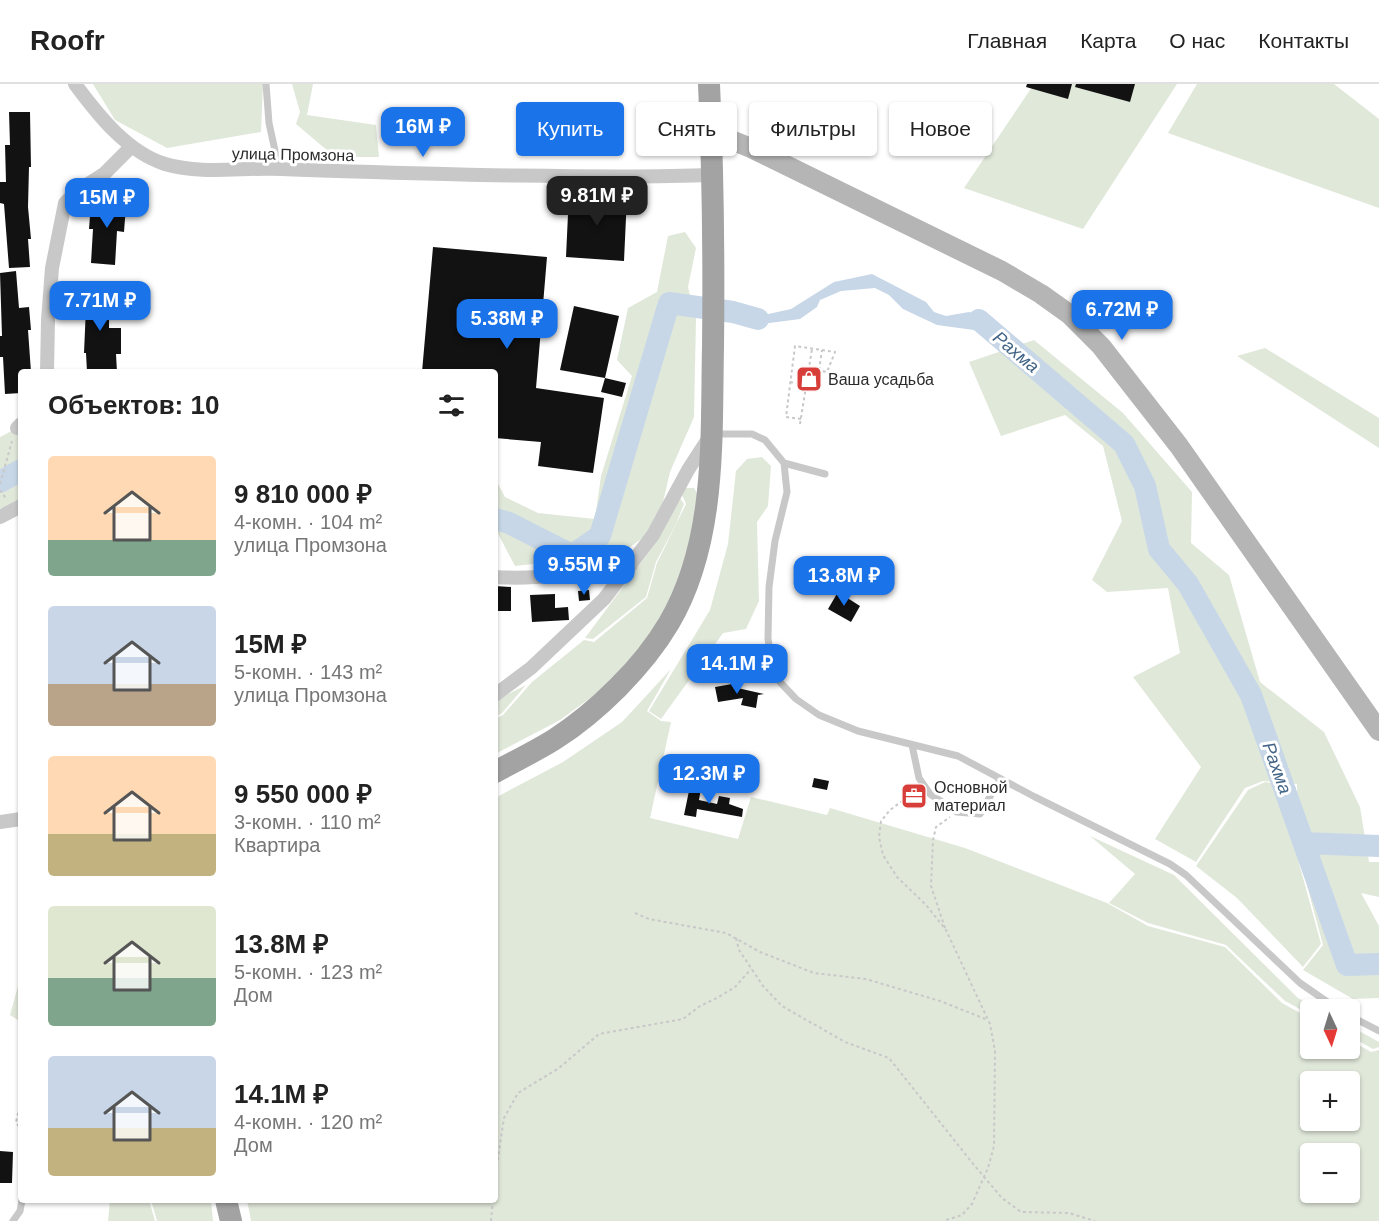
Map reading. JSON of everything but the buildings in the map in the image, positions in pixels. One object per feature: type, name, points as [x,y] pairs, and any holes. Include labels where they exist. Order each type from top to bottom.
[{"type":"main road","points":[[709,84],[710,102]]},
{"type":"main road","points":[[498,770],[555,739],[590,713],[627,677],[648,654],[670,622],[686,584],[703,525],[711,434],[712,156]]},
{"type":"main road","points":[[227,1203],[231,1221]]},
{"type":"street","name":"улица Промзона","points":[[75,84],[131,147],[163,164],[185,169],[279,169],[528,176],[712,175]]},
{"type":"street","points":[[737,142],[1002,271],[1069,314],[1101,346],[1172,437],[1379,730]]},
{"type":"street","points":[[47,369],[52,268],[65,203],[76,192],[104,174],[131,147]]},
{"type":"street","points":[[498,693],[531,668],[604,599],[653,535],[688,470],[711,434]]},
{"type":"street","points":[[0,517],[18,508]]},
{"type":"street","points":[[498,577],[553,577],[631,565]]},
{"type":"street","points":[[0,822],[18,819]]},
{"type":"lane","points":[[266,84],[269,123],[279,169]]},
{"type":"lane","points":[[711,434],[752,434],[765,440],[783,463],[787,492],[775,542],[769,587],[768,639],[772,661],[780,682],[796,699],[819,715],[858,731],[958,756],[1170,864],[1186,875],[1300,983],[1323,999]]},
{"type":"lane","points":[[783,463],[825,474]]},
{"type":"lane","points":[[912,745],[920,778],[930,794],[957,812],[981,814],[1000,779]]},
{"type":"lane","points":[[1360,1021],[1379,1030]]},
{"type":"lane","points":[[13,1221],[20,1211],[21,1203]]},
{"type":"path","points":[[801,419],[786,417],[795,346],[835,352],[827,372],[809,369]]},
{"type":"path","points":[[800,424],[813,349]]},
{"type":"path","points":[[819,370],[822,350]]},
{"type":"path","points":[[790,382],[807,384]]},
{"type":"path","points":[[0,484],[18,429]]},
{"type":"path","points":[[920,778],[909,796],[890,810],[881,821],[879,837],[883,855],[897,877],[926,905],[946,930]]},
{"type":"path","points":[[943,1221],[962,1215],[972,1204],[994,1146],[995,1051],[993,1032],[946,930],[931,886],[933,840],[936,827],[957,812]]},
{"type":"path","points":[[635,913],[649,919],[726,933],[760,952],[814,973],[866,979],[940,1001],[988,1020]]},
{"type":"path","points":[[736,938],[739,950],[763,986],[782,1006],[845,1042],[889,1058],[984,1177],[1002,1197],[1021,1212],[1069,1213],[1095,1221]]},
{"type":"path","points":[[498,1158],[504,1118],[518,1093],[559,1068],[599,1034],[682,1019],[700,1006],[735,987],[752,969]]},
{"type":"path","points":[[491,1221],[493,1203]]},
{"type":"shaded area","points":[[93,84],[263,84],[261,132],[167,148],[115,120]]},
{"type":"shaded area","points":[[292,84],[313,84],[307,115],[376,125],[379,157],[335,157],[296,124],[300,112]]},
{"type":"shaded area","points":[[1034,84],[1177,84],[1083,229],[964,188],[986,156],[992,156],[992,146]]},
{"type":"shaded area","points":[[1197,84],[1334,84],[1379,119],[1379,208],[1168,133]]},
{"type":"shaded area","points":[[685,232],[696,248],[688,287],[696,319],[694,417],[670,472],[657,528],[620,554],[515,566],[498,534],[498,484],[505,497],[538,513],[595,519],[601,476],[632,376],[617,360],[628,308],[657,292],[668,236]]},
{"type":"shaded area","points":[[1034,340],[1123,413],[1192,492],[1191,543],[1229,575],[1260,682],[1324,732],[1360,807],[1369,862],[1379,862],[1379,897],[1361,893],[1379,926],[1379,998],[1353,999],[1303,970],[1323,945],[1298,852],[1297,784],[1263,781],[1245,788],[1196,862],[1155,839],[1201,767],[1133,677],[1180,653],[1168,588],[1107,592],[1092,580],[1122,521],[1103,446],[1065,415],[1001,436],[969,362]]},
{"type":"shaded area","points":[[1265,348],[1379,418],[1379,448],[1237,356]]},
{"type":"shaded area","points":[[18,428],[18,513],[0,508],[0,437]]},
{"type":"shaded area","points":[[762,457],[771,466],[768,506],[757,522],[759,601],[746,629],[723,633],[661,719],[649,711],[710,610],[728,544],[736,471],[747,459]]},
{"type":"shaded area","points":[[685,488],[694,488],[699,496],[700,508],[670,610],[608,685],[560,720],[498,752],[498,718],[503,715],[532,682],[584,640],[594,642],[647,598],[657,563],[686,504],[682,495]]},
{"type":"shaded area","points":[[680,498],[684,504],[656,562],[646,597],[593,639],[585,638],[654,545]]},
{"type":"shaded area","points":[[671,669],[647,711],[661,721],[671,722],[650,818],[738,839],[751,797],[827,815],[830,808],[965,848],[1107,903],[1148,926],[1225,947],[1282,1003],[1300,1013],[1300,1059],[1360,1059],[1360,1046],[1371,1052],[1379,1050],[1379,1221],[251,1221],[248,1203],[498,1203],[498,796],[563,762],[622,722]]},
{"type":"shaded area","points":[[526,685],[498,715],[498,699]]},
{"type":"shaded area","points":[[1265,782],[1296,787],[1296,852],[1321,944],[1303,967],[1237,898],[1196,866],[1248,790]]},
{"type":"shaded area","points":[[1090,836],[1174,875],[1300,999],[1300,1009],[1285,1001],[1226,945],[1148,923],[1109,903],[1135,874]]},
{"type":"shaded area","points":[[18,986],[18,1020],[10,1015]]},
{"type":"shaded area","points":[[1360,1032],[1379,1042],[1379,1047],[1373,1049],[1360,1042]]},
{"type":"shaded area","points":[[110,1203],[150,1203],[155,1221],[108,1221]]},
{"type":"shaded area","points":[[152,1203],[211,1203],[213,1221],[157,1221]]},
{"type":"water","points":[[872,274],[926,302],[934,312],[946,316],[969,312],[982,316],[1004,333],[998,344],[974,330],[937,325],[903,309],[889,295],[875,288],[841,291],[820,300],[817,307],[800,319],[755,325],[739,318],[729,317],[730,306],[764,315],[791,309],[834,282]]},
{"type":"waterway","name":"Рахма","points":[[498,520],[509,523],[572,555],[600,536],[669,303],[733,312],[758,319]]},
{"type":"waterway","name":"Рахма","points":[[979,320],[1124,444],[1145,486],[1159,549],[1188,584],[1251,695],[1347,965],[1379,964]]},
{"type":"waterway","name":"Рахма","points":[[0,482],[18,472]]},
{"type":"waterway","points":[[1304,843],[1379,846]]},
{"type":"place","name":"Ваша усадьба","points":[[809,379]]},
{"type":"place","name":"Основной материал","points":[[914,796]]}]
